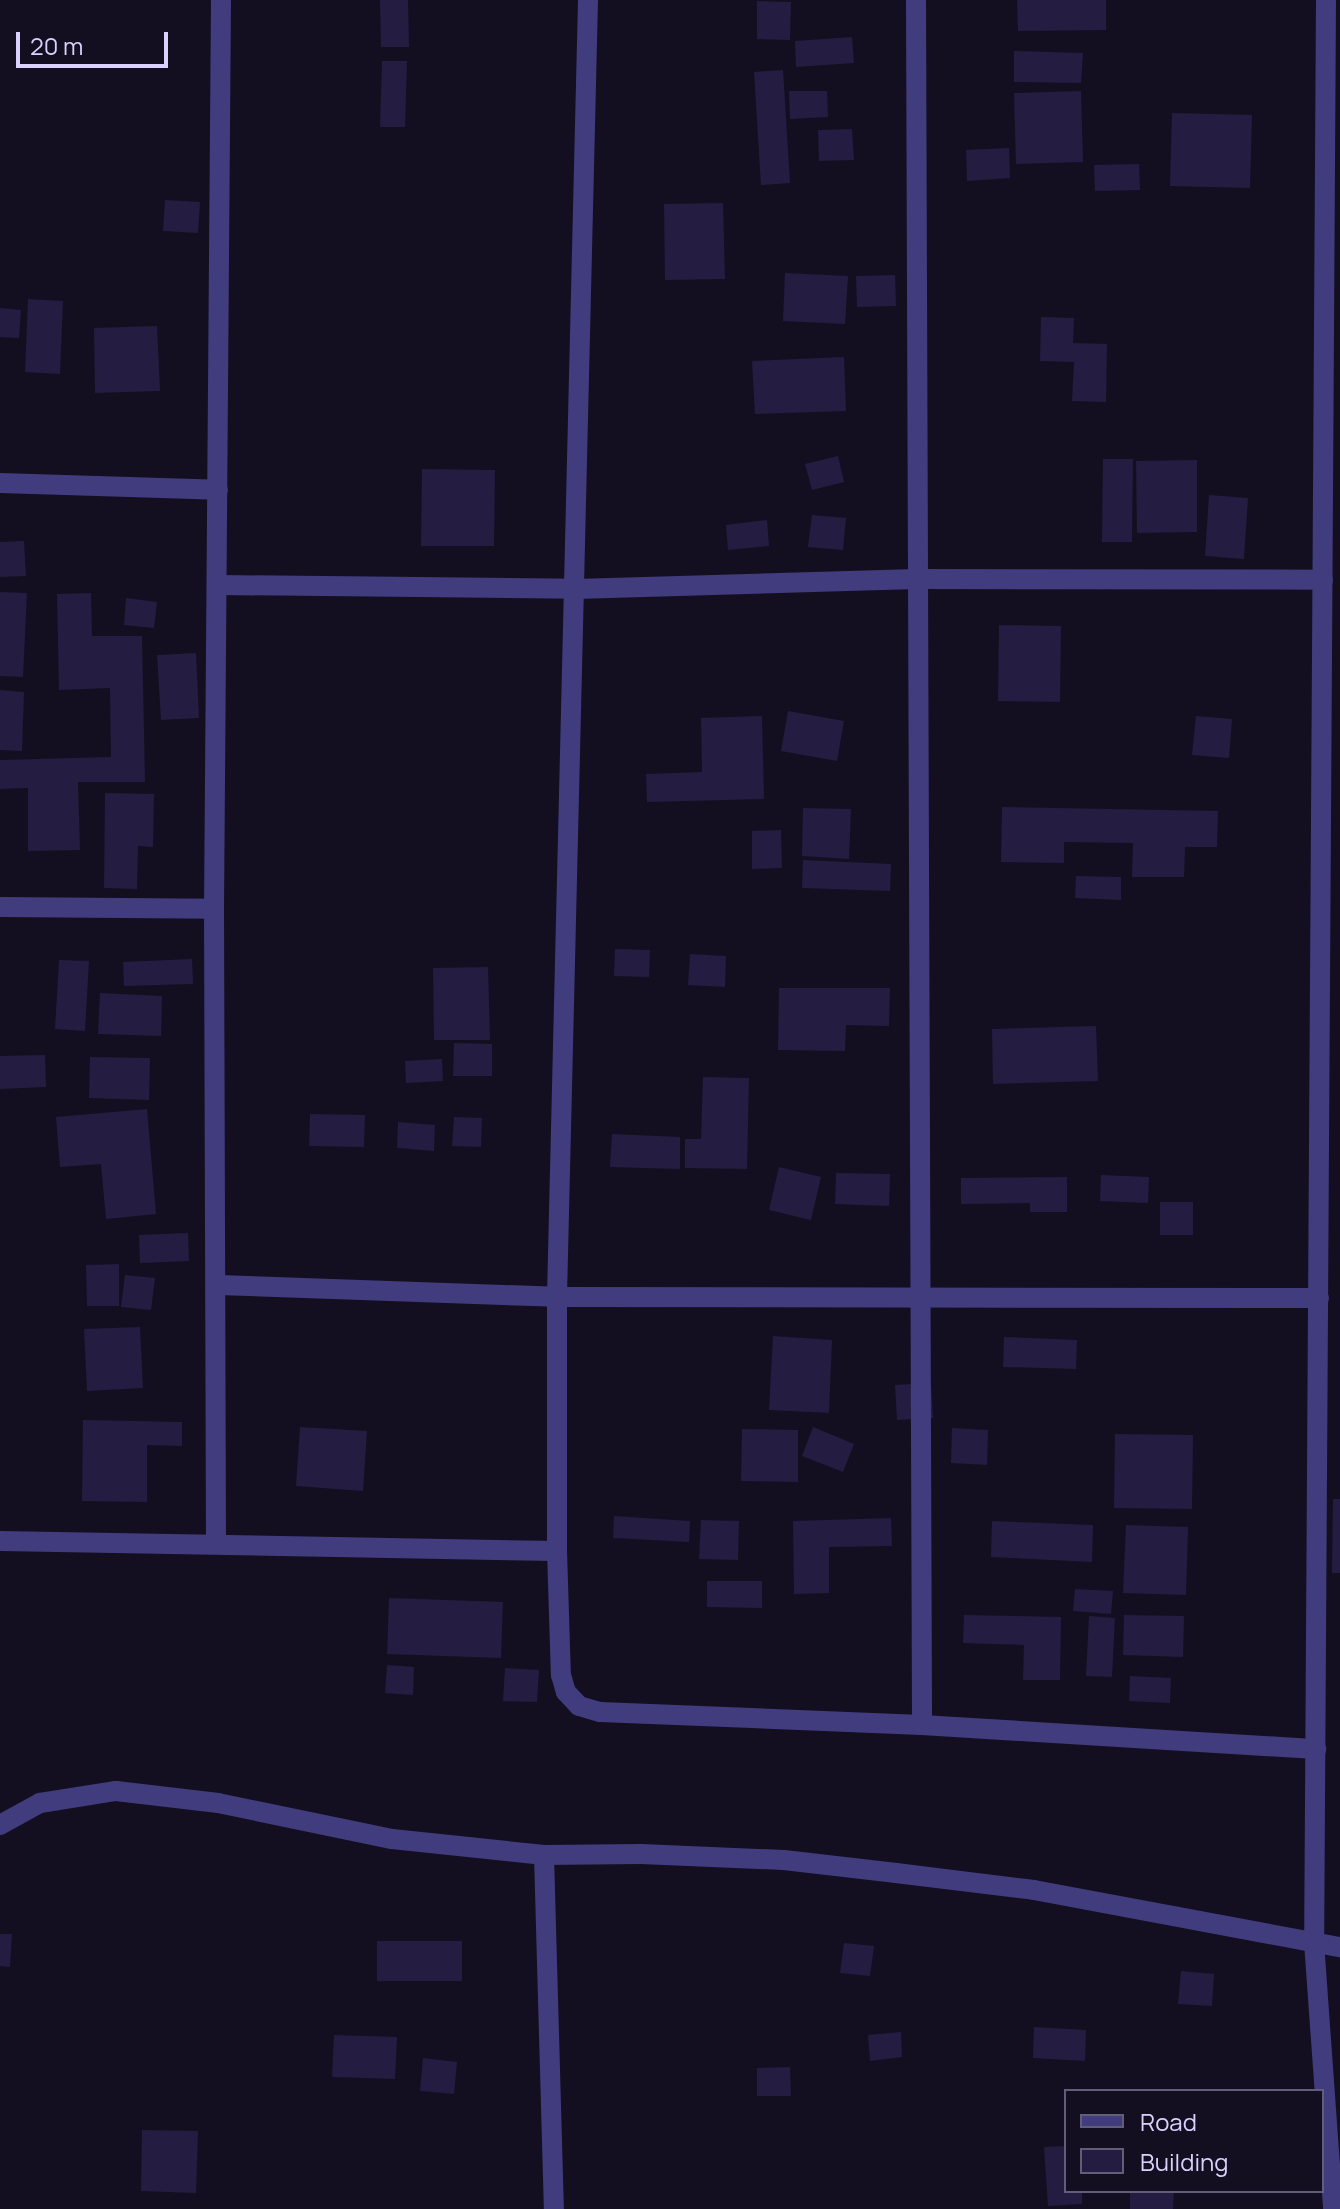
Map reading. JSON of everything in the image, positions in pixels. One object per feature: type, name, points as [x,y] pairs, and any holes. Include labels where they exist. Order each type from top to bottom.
[{"type":"street","points":[[216,1544],[218,1285],[214,909],[219,585],[221,0]]},
{"type":"street","points":[[588,0],[557,1297],[557,1551],[561,1675],[566,1692],[579,1706],[600,1712],[922,1725],[1316,1749]]},
{"type":"street","points":[[916,0],[922,1725]]},
{"type":"street","points":[[1326,0],[1332,191],[1323,580],[1330,1202],[1319,1298],[1314,1942],[1333,2209]]},
{"type":"street","points":[[0,483],[218,490]]},
{"type":"street","points":[[219,585],[576,589],[917,579],[1323,580]]},
{"type":"street","points":[[0,907],[214,909]]},
{"type":"street","points":[[218,1285],[557,1297],[1319,1298]]},
{"type":"street","points":[[0,1541],[557,1551]]},
{"type":"street","points":[[0,1825],[40,1803],[116,1791],[218,1803],[392,1839],[544,1855],[721,1857],[868,1869],[1034,1890],[1340,1947]]},
{"type":"street","points":[[544,1855],[554,2209]]},
{"type":"building","points":[[380,0],[408,0],[409,47],[381,47]]},
{"type":"building","points":[[1017,0],[1106,0],[1106,30],[1018,31]]},
{"type":"building","points":[[757,1],[791,2],[790,40],[757,39]]},
{"type":"building","points":[[852,37],[854,63],[796,67],[795,41]]},
{"type":"building","points":[[1014,51],[1083,53],[1081,83],[1014,82]]},
{"type":"building","points":[[382,61],[407,61],[405,127],[380,127]]},
{"type":"building","points":[[783,70],[790,183],[761,185],[754,72]]},
{"type":"building","points":[[789,91],[827,91],[828,117],[790,119]]},
{"type":"building","points":[[1081,91],[1083,162],[1016,164],[1014,93]]},
{"type":"building","points":[[1172,113],[1252,115],[1250,188],[1170,186]]},
{"type":"building","points":[[852,129],[854,160],[819,161],[818,130]]},
{"type":"building","points":[[1009,148],[1010,178],[967,181],[966,150]]},
{"type":"building","points":[[1139,164],[1140,190],[1095,191],[1094,165]]},
{"type":"building","points":[[165,200],[200,202],[198,233],[163,231]]},
{"type":"building","points":[[723,203],[725,279],[665,280],[664,204]]},
{"type":"building","points":[[785,273],[848,276],[845,324],[783,321]]},
{"type":"building","points":[[895,275],[896,306],[857,307],[856,276]]},
{"type":"building","points":[[28,299],[63,301],[60,374],[25,372]]},
{"type":"building","points":[[0,308],[21,310],[19,338],[0,337]]},
{"type":"building","points":[[1041,317],[1074,318],[1073,343],[1107,344],[1106,402],[1072,401],[1074,362],[1040,361]]},
{"type":"building","points":[[157,326],[160,391],[95,393],[94,328]]},
{"type":"building","points":[[844,357],[846,411],[755,414],[752,361]]},
{"type":"building","points":[[838,456],[844,482],[812,490],[805,464]]},
{"type":"building","points":[[1103,459],[1133,459],[1132,542],[1102,542]]},
{"type":"building","points":[[1197,460],[1197,532],[1137,533],[1136,461]]},
{"type":"building","points":[[422,469],[495,470],[494,546],[421,546]]},
{"type":"building","points":[[1209,495],[1248,498],[1244,559],[1205,556]]},
{"type":"building","points":[[812,515],[846,518],[843,550],[808,547]]},
{"type":"building","points":[[767,520],[769,546],[728,550],[726,525]]},
{"type":"building","points":[[24,541],[26,576],[0,577],[0,542]]},
{"type":"building","points":[[0,592],[27,593],[23,677],[0,676]]},
{"type":"building","points":[[91,593],[92,636],[142,636],[145,782],[78,782],[80,850],[28,851],[28,788],[0,789],[0,760],[111,757],[110,688],[59,690],[57,594]]},
{"type":"building","points":[[126,598],[157,602],[154,628],[124,625]]},
{"type":"building","points":[[999,625],[1061,626],[1060,702],[998,701]]},
{"type":"building","points":[[196,653],[199,718],[161,720],[157,655]]},
{"type":"building","points":[[0,690],[24,692],[22,751],[0,750]]},
{"type":"building","points":[[788,711],[844,721],[837,761],[781,751]]},
{"type":"building","points":[[762,716],[764,799],[647,802],[646,774],[702,772],[701,718]]},
{"type":"building","points":[[1196,716],[1232,719],[1229,758],[1192,755]]},
{"type":"building","points":[[105,793],[154,794],[153,847],[138,846],[137,889],[104,888]]},
{"type":"building","points":[[1002,807],[1218,811],[1217,847],[1185,847],[1184,877],[1132,877],[1133,843],[1064,842],[1064,863],[1001,862]]},
{"type":"building","points":[[803,808],[851,809],[849,859],[802,856]]},
{"type":"building","points":[[781,830],[782,868],[752,869],[752,831]]},
{"type":"building","points":[[803,860],[891,864],[890,891],[802,888]]},
{"type":"building","points":[[1076,876],[1121,877],[1121,900],[1075,898]]},
{"type":"building","points":[[615,949],[650,950],[649,977],[614,976]]},
{"type":"building","points":[[690,954],[726,956],[725,987],[688,985]]},
{"type":"building","points":[[192,959],[193,984],[124,986],[123,962]]},
{"type":"building","points":[[59,960],[89,961],[85,1031],[55,1029]]},
{"type":"building","points":[[488,967],[490,1040],[434,1040],[433,968]]},
{"type":"building","points":[[779,988],[890,988],[889,1026],[846,1025],[845,1051],[778,1050]]},
{"type":"building","points":[[100,993],[162,996],[161,1036],[98,1034]]},
{"type":"building","points":[[1096,1026],[1098,1081],[993,1084],[992,1029]]},
{"type":"building","points":[[454,1043],[492,1044],[492,1076],[453,1076]]},
{"type":"building","points":[[45,1055],[46,1087],[0,1089],[0,1056]]},
{"type":"building","points":[[90,1057],[150,1058],[149,1100],[89,1098]]},
{"type":"building","points":[[442,1059],[443,1081],[406,1083],[405,1061]]},
{"type":"building","points":[[703,1077],[749,1078],[747,1169],[685,1168],[685,1139],[701,1139]]},
{"type":"building","points":[[147,1109],[156,1214],[106,1219],[101,1164],[60,1167],[56,1117]]},
{"type":"building","points":[[310,1114],[365,1115],[364,1147],[309,1146]]},
{"type":"building","points":[[454,1117],[482,1118],[481,1147],[452,1146]]},
{"type":"building","points":[[398,1122],[435,1125],[434,1151],[397,1148]]},
{"type":"building","points":[[612,1134],[680,1137],[680,1169],[610,1167]]},
{"type":"building","points":[[779,1167],[821,1177],[811,1220],[769,1210]]},
{"type":"building","points":[[836,1173],[890,1174],[889,1206],[835,1204]]},
{"type":"building","points":[[1101,1175],[1149,1177],[1148,1203],[1100,1201]]},
{"type":"building","points":[[1067,1177],[1067,1212],[1030,1212],[1030,1203],[961,1204],[961,1178]]},
{"type":"building","points":[[1160,1202],[1193,1202],[1193,1235],[1160,1235]]},
{"type":"building","points":[[188,1233],[189,1261],[140,1263],[139,1235]]},
{"type":"building","points":[[119,1264],[119,1306],[87,1306],[86,1265]]},
{"type":"building","points":[[125,1275],[155,1278],[151,1310],[121,1307]]},
{"type":"building","points":[[140,1327],[143,1388],[87,1391],[84,1329]]},
{"type":"building","points":[[773,1336],[832,1340],[829,1413],[769,1410]]},
{"type":"building","points":[[1004,1337],[1077,1340],[1076,1369],[1003,1367]]},
{"type":"building","points":[[931,1383],[933,1418],[897,1420],[895,1385]]},
{"type":"building","points":[[83,1420],[182,1422],[182,1446],[147,1445],[147,1502],[82,1501]]},
{"type":"building","points":[[300,1427],[367,1431],[363,1491],[296,1486]]},
{"type":"building","points":[[813,1427],[854,1444],[843,1472],[802,1456]]},
{"type":"building","points":[[952,1428],[988,1430],[987,1465],[951,1463]]},
{"type":"building","points":[[742,1429],[798,1430],[798,1482],[741,1481]]},
{"type":"building","points":[[1115,1434],[1193,1435],[1192,1509],[1114,1508]]},
{"type":"building","points":[[1333,1499],[1340,1499],[1340,1573],[1332,1573]]},
{"type":"building","points":[[614,1516],[690,1521],[689,1542],[613,1538]]},
{"type":"building","points":[[891,1518],[892,1546],[829,1547],[829,1593],[794,1594],[793,1521]]},
{"type":"building","points":[[701,1520],[739,1521],[738,1560],[699,1559]]},
{"type":"building","points":[[992,1521],[1093,1525],[1092,1562],[991,1557]]},
{"type":"building","points":[[1126,1525],[1188,1527],[1186,1595],[1123,1593]]},
{"type":"building","points":[[707,1581],[762,1581],[762,1608],[707,1607]]},
{"type":"building","points":[[1075,1589],[1113,1591],[1111,1614],[1073,1611]]},
{"type":"building","points":[[389,1598],[503,1602],[501,1658],[387,1654]]},
{"type":"building","points":[[964,1615],[1061,1617],[1060,1680],[1023,1680],[1024,1645],[963,1643]]},
{"type":"building","points":[[1124,1615],[1184,1616],[1183,1657],[1123,1655]]},
{"type":"building","points":[[1089,1616],[1115,1618],[1112,1677],[1086,1676]]},
{"type":"building","points":[[387,1665],[414,1667],[413,1695],[385,1693]]},
{"type":"building","points":[[505,1668],[539,1670],[537,1702],[503,1701]]},
{"type":"building","points":[[1130,1676],[1171,1678],[1170,1703],[1129,1701]]},
{"type":"building","points":[[0,1934],[12,1934],[10,1967],[0,1966]]},
{"type":"building","points":[[377,1941],[462,1941],[462,1981],[377,1981]]},
{"type":"building","points":[[844,1943],[874,1946],[870,1976],[840,1973]]},
{"type":"building","points":[[1181,1971],[1214,1974],[1212,2006],[1178,2004]]},
{"type":"building","points":[[1034,2027],[1086,2030],[1085,2061],[1033,2058]]},
{"type":"building","points":[[901,2032],[902,2057],[870,2061],[868,2035]]},
{"type":"building","points":[[334,2035],[397,2037],[395,2079],[332,2077]]},
{"type":"building","points":[[423,2058],[457,2062],[454,2094],[420,2091]]},
{"type":"building","points":[[790,2067],[791,2096],[757,2096],[757,2068]]},
{"type":"building","points":[[142,2130],[198,2131],[196,2193],[141,2191]]},
{"type":"building","points":[[1064,2146],[1064,2193],[1082,2193],[1082,2204],[1048,2206],[1044,2147]]},
{"type":"building","points":[[1130,2193],[1174,2193],[1173,2209],[1130,2209]]}]
